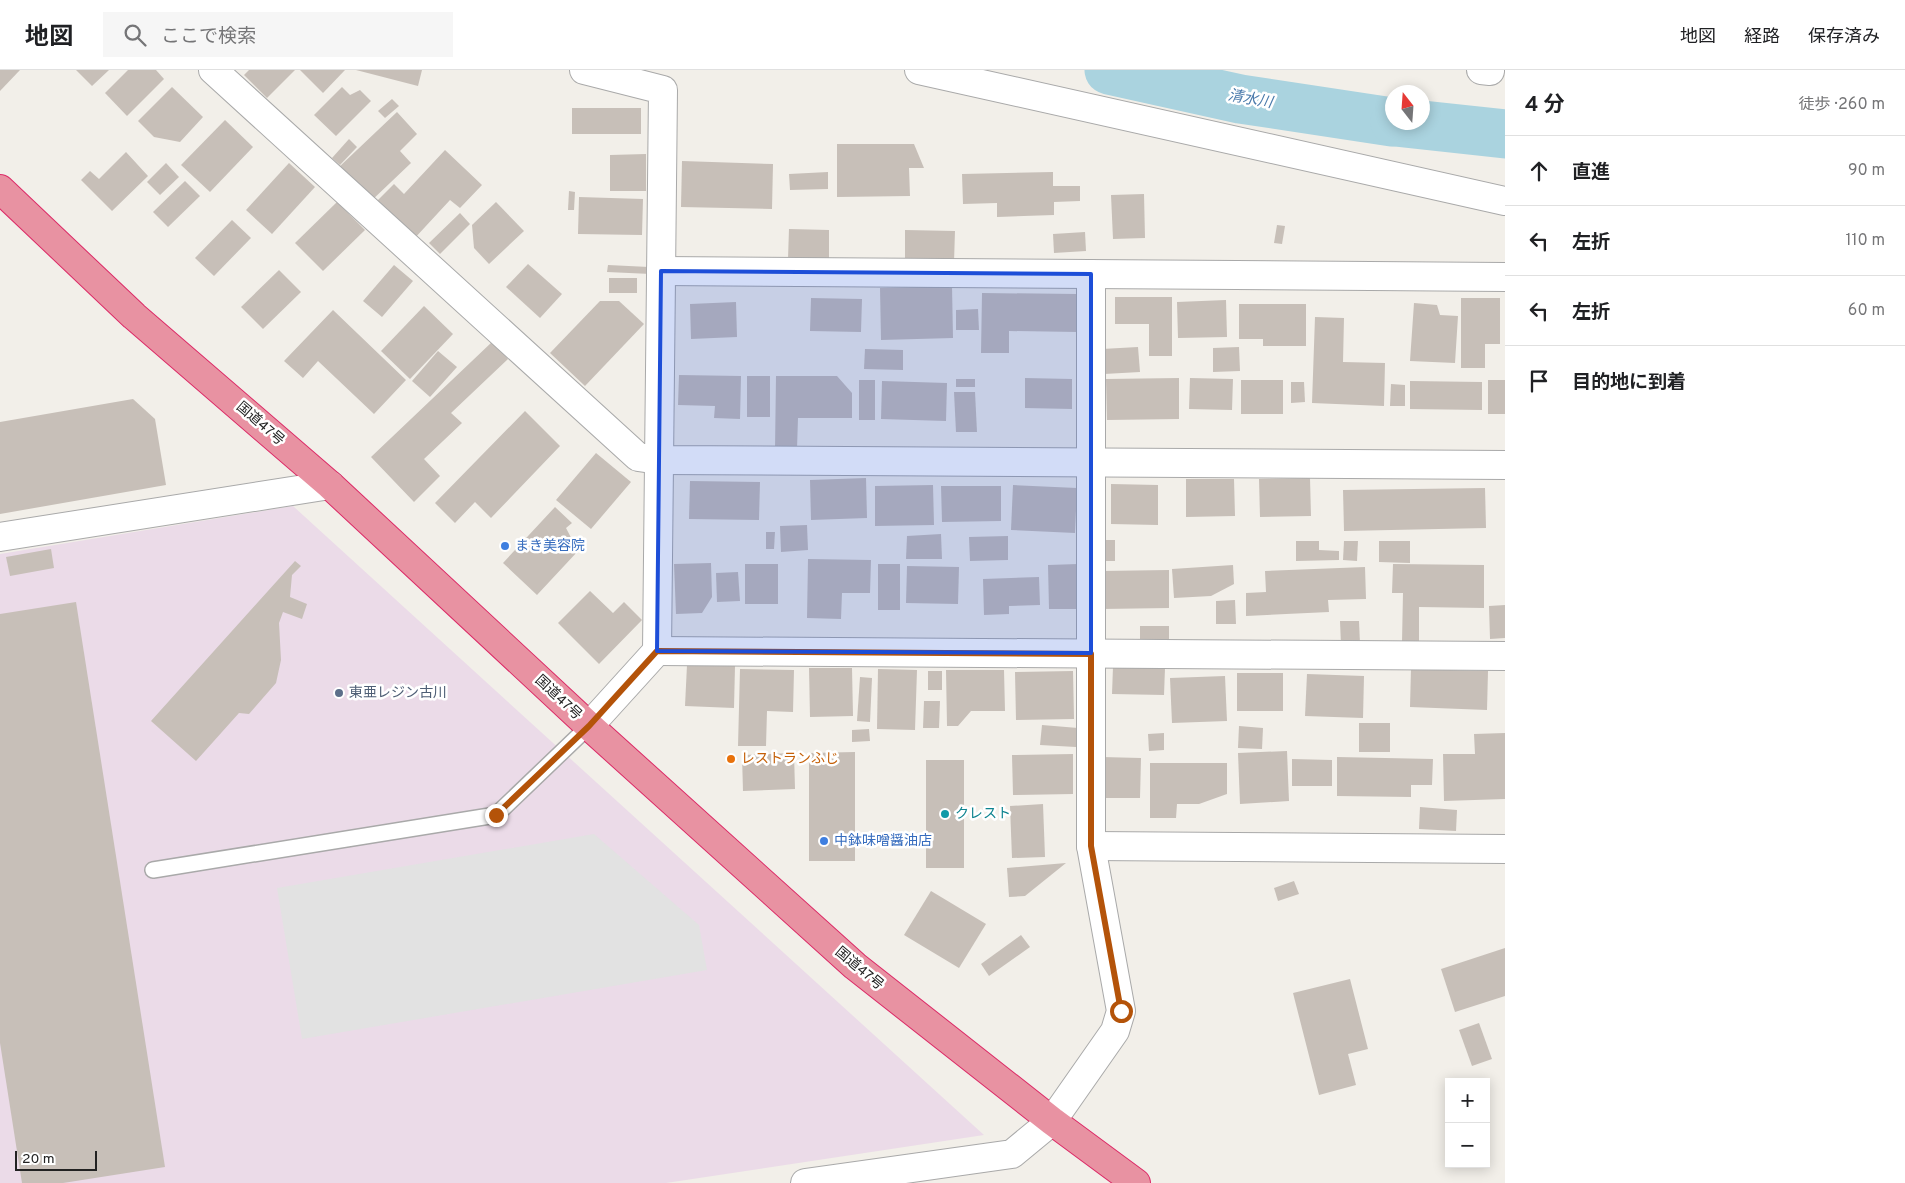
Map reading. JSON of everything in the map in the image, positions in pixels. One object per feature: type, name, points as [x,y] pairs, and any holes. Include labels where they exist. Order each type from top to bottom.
[{"type":"highway","name":"国道47号","points":[[0,189],[134,316],[330,485],[589,726],[855,966],[1052,1121],[1136,1183]]},
{"type":"street","points":[[213,70],[638,457],[659,460],[1505,465]]},
{"type":"street","points":[[584,70],[663,90],[657,651],[589,726]]},
{"type":"street","points":[[919,70],[1505,202]]},
{"type":"street","points":[[661,271],[1505,277]]},
{"type":"street","points":[[805,1183],[1012,1154],[1052,1121],[1115,1031],[1121,1011],[1091,846],[1091,274]]},
{"type":"street","points":[[0,537],[330,485]]},
{"type":"street","points":[[657,651],[1505,656]]},
{"type":"street","points":[[1091,846],[1505,849]]},
{"type":"lane","points":[[153,870],[496,815],[589,726]]},
{"type":"highlighted area","points":[[661,271],[1091,274],[1091,653],[657,651]]},
{"type":"shaded area","points":[[293,506],[984,1135],[666,1183],[0,1183],[0,554]]},
{"type":"shaded area","points":[[594,834],[699,925],[707,970],[302,1039],[277,888]]},
{"type":"building","points":[[0,70],[20,70],[0,91]]},
{"type":"building","points":[[76,70],[109,70],[92,86]]},
{"type":"building","points":[[128,70],[156,70],[164,79],[127,116],[105,93]]},
{"type":"building","points":[[249,70],[295,70],[267,98],[244,75]]},
{"type":"building","points":[[300,70],[345,70],[323,93]]},
{"type":"building","points":[[356,70],[422,70],[418,86]]},
{"type":"building","points":[[172,87],[203,117],[180,142],[154,137],[138,121]]},
{"type":"building","points":[[342,87],[350,95],[360,90],[371,101],[336,136],[314,115]]},
{"type":"building","points":[[392,99],[399,106],[385,118],[378,111]]},
{"type":"building","points":[[572,108],[641,108],[641,134],[572,134]]},
{"type":"building","points":[[397,112],[417,134],[400,151],[411,163],[370,202],[338,168]]},
{"type":"building","points":[[225,120],[253,147],[210,192],[181,165]]},
{"type":"building","points":[[349,139],[357,147],[340,165],[332,158]]},
{"type":"building","points":[[837,144],[914,144],[924,168],[909,168],[910,196],[837,197]]},
{"type":"building","points":[[445,150],[482,185],[460,208],[450,200],[413,240],[374,204],[394,184],[404,194]]},
{"type":"building","points":[[126,152],[148,176],[112,211],[81,180],[90,171],[99,179]]},
{"type":"building","points":[[646,154],[646,191],[610,191],[610,155]]},
{"type":"building","points":[[682,161],[773,164],[772,209],[681,207]]},
{"type":"building","points":[[166,163],[179,177],[160,195],[147,182]]},
{"type":"building","points":[[289,163],[315,187],[272,234],[246,210]]},
{"type":"building","points":[[828,172],[828,189],[790,190],[789,174]]},
{"type":"building","points":[[1053,172],[1053,186],[1080,186],[1080,201],[1054,202],[1054,215],[997,217],[997,203],[963,204],[962,174]]},
{"type":"building","points":[[185,181],[200,196],[168,227],[153,212]]},
{"type":"building","points":[[569,191],[575,192],[574,210],[568,210]]},
{"type":"building","points":[[1144,194],[1145,238],[1113,239],[1111,195]]},
{"type":"building","points":[[579,197],[643,199],[642,235],[578,234]]},
{"type":"building","points":[[337,202],[365,230],[323,271],[295,243]]},
{"type":"building","points":[[496,202],[524,231],[489,264],[474,248],[472,225]]},
{"type":"building","points":[[460,213],[470,224],[440,254],[429,243]]},
{"type":"building","points":[[232,220],[251,238],[214,276],[195,258]]},
{"type":"building","points":[[1277,225],[1285,226],[1282,244],[1274,243]]},
{"type":"building","points":[[789,229],[829,230],[829,260],[788,259]]},
{"type":"building","points":[[905,230],[955,231],[954,262],[905,262]]},
{"type":"building","points":[[1085,232],[1086,251],[1054,253],[1053,234]]},
{"type":"building","points":[[528,264],[562,294],[540,318],[506,287]]},
{"type":"building","points":[[394,265],[413,281],[382,317],[363,301]]},
{"type":"building","points":[[608,265],[649,267],[651,274],[607,272]]},
{"type":"building","points":[[279,270],[301,292],[263,329],[241,307]]},
{"type":"building","points":[[609,278],[637,278],[637,293],[609,293]]},
{"type":"building","points":[[952,286],[953,338],[881,340],[880,288]]},
{"type":"building","points":[[982,293],[1077,294],[1077,332],[1009,331],[1009,353],[981,353]]},
{"type":"building","points":[[1115,297],[1172,297],[1172,356],[1149,356],[1149,324],[1115,324]]},
{"type":"building","points":[[811,298],[862,299],[861,332],[810,331]]},
{"type":"building","points":[[1461,298],[1500,298],[1500,344],[1485,344],[1485,368],[1461,368]]},
{"type":"building","points":[[1226,300],[1227,337],[1178,338],[1177,302]]},
{"type":"building","points":[[600,301],[619,301],[644,324],[585,386],[550,353]]},
{"type":"building","points":[[736,302],[737,337],[691,339],[690,304]]},
{"type":"building","points":[[1414,303],[1437,305],[1440,315],[1458,316],[1455,363],[1410,361]]},
{"type":"building","points":[[1239,304],[1306,304],[1306,346],[1263,346],[1263,339],[1239,339]]},
{"type":"building","points":[[424,306],[453,334],[410,379],[381,351]]},
{"type":"building","points":[[978,309],[979,330],[956,330],[956,310]]},
{"type":"building","points":[[333,310],[406,380],[374,414],[318,361],[303,378],[284,361]]},
{"type":"building","points":[[1315,317],[1344,318],[1343,362],[1385,363],[1384,406],[1312,403]]},
{"type":"building","points":[[492,342],[508,359],[451,413],[462,423],[424,459],[440,476],[414,502],[371,457]]},
{"type":"building","points":[[1138,347],[1140,372],[1104,374],[1102,349]]},
{"type":"building","points":[[1239,347],[1240,371],[1213,372],[1213,348]]},
{"type":"building","points":[[865,349],[903,350],[903,370],[864,369]]},
{"type":"building","points":[[438,351],[457,367],[430,397],[412,381]]},
{"type":"building","points":[[679,375],[741,376],[740,419],[714,418],[715,406],[678,405]]},
{"type":"building","points":[[747,376],[770,376],[770,417],[747,417]]},
{"type":"building","points":[[776,376],[837,376],[852,393],[852,418],[798,418],[797,449],[775,449]]},
{"type":"building","points":[[1025,378],[1072,379],[1072,409],[1025,408]]},
{"type":"building","points":[[1179,378],[1179,419],[1107,420],[1106,379]]},
{"type":"building","points":[[1190,378],[1233,379],[1232,410],[1189,409]]},
{"type":"building","points":[[956,379],[975,379],[975,387],[956,387]]},
{"type":"building","points":[[859,380],[875,380],[875,420],[859,420]]},
{"type":"building","points":[[1241,380],[1283,380],[1283,414],[1241,414]]},
{"type":"building","points":[[1488,380],[1505,380],[1505,414],[1488,414]]},
{"type":"building","points":[[882,381],[947,383],[946,421],[881,419]]},
{"type":"building","points":[[1410,381],[1482,382],[1482,410],[1410,409]]},
{"type":"building","points":[[1291,382],[1304,382],[1305,402],[1291,403]]},
{"type":"building","points":[[1391,384],[1405,385],[1405,406],[1390,406]]},
{"type":"building","points":[[954,392],[975,392],[977,432],[956,432]]},
{"type":"building","points":[[133,399],[155,419],[166,485],[0,514],[0,422]]},
{"type":"building","points":[[525,411],[560,446],[491,518],[475,502],[455,523],[435,503]]},
{"type":"building","points":[[596,453],[631,482],[591,529],[556,500]]},
{"type":"building","points":[[866,478],[867,518],[811,520],[810,480]]},
{"type":"building","points":[[1310,478],[1311,516],[1260,517],[1259,479]]},
{"type":"building","points":[[1186,479],[1234,479],[1235,516],[1186,517]]},
{"type":"building","points":[[690,481],[760,482],[759,520],[689,519]]},
{"type":"building","points":[[1111,484],[1158,485],[1158,525],[1111,524]]},
{"type":"building","points":[[933,485],[934,525],[875,526],[875,486]]},
{"type":"building","points":[[1013,485],[1077,488],[1075,533],[1011,530]]},
{"type":"building","points":[[941,486],[1001,486],[1001,521],[942,522]]},
{"type":"building","points":[[1485,488],[1486,528],[1344,531],[1343,490]]},
{"type":"building","points":[[555,507],[572,523],[566,528],[578,551],[537,595],[503,563]]},
{"type":"building","points":[[807,525],[808,550],[781,552],[780,526]]},
{"type":"building","points":[[766,532],[775,532],[774,549],[766,549]]},
{"type":"building","points":[[941,534],[942,559],[906,559],[907,536]]},
{"type":"building","points":[[1008,536],[1008,560],[970,561],[969,537]]},
{"type":"building","points":[[1103,540],[1115,540],[1115,561],[1103,561]]},
{"type":"building","points":[[1296,541],[1319,541],[1319,550],[1339,551],[1339,560],[1296,561]]},
{"type":"building","points":[[1344,541],[1358,541],[1357,561],[1343,560]]},
{"type":"building","points":[[1379,541],[1410,541],[1410,563],[1379,562]]},
{"type":"building","points":[[51,549],[54,568],[10,576],[6,557]]},
{"type":"building","points":[[808,559],[871,560],[870,593],[842,593],[841,619],[807,618]]},
{"type":"building","points":[[295,561],[301,566],[292,575],[290,597],[307,604],[302,619],[283,612],[279,623],[281,660],[276,683],[249,714],[239,713],[196,761],[151,721]]},
{"type":"building","points":[[711,563],[712,597],[702,613],[676,614],[674,564]]},
{"type":"building","points":[[745,564],[778,564],[778,604],[745,604]]},
{"type":"building","points":[[878,564],[900,564],[900,610],[878,610]]},
{"type":"building","points":[[1078,564],[1079,609],[1049,609],[1048,565]]},
{"type":"building","points":[[1393,564],[1484,565],[1484,608],[1419,607],[1419,642],[1402,642],[1403,593],[1392,593]]},
{"type":"building","points":[[1233,565],[1234,584],[1211,596],[1174,598],[1172,569]]},
{"type":"building","points":[[907,566],[959,567],[958,604],[906,603]]},
{"type":"building","points":[[1365,567],[1366,599],[1328,600],[1329,612],[1246,616],[1246,593],[1266,592],[1265,571]]},
{"type":"building","points":[[1169,570],[1169,608],[1102,609],[1101,571]]},
{"type":"building","points":[[738,572],[740,601],[717,602],[716,573]]},
{"type":"building","points":[[1039,577],[1040,605],[1009,606],[1009,614],[984,615],[983,579]]},
{"type":"building","points":[[590,591],[613,613],[624,602],[642,620],[599,664],[558,623]]},
{"type":"building","points":[[1235,600],[1236,624],[1216,624],[1216,601]]},
{"type":"building","points":[[76,602],[165,1167],[63,1183],[22,1183],[0,1043],[0,614]]},
{"type":"building","points":[[1505,605],[1505,638],[1490,639],[1489,606]]},
{"type":"building","points":[[1340,621],[1359,621],[1360,644],[1341,645]]},
{"type":"building","points":[[1140,626],[1169,626],[1169,642],[1140,641]]},
{"type":"building","points":[[687,665],[735,666],[734,708],[685,706]]},
{"type":"building","points":[[1113,667],[1165,668],[1164,695],[1112,694]]},
{"type":"building","points":[[809,668],[852,668],[853,716],[810,717]]},
{"type":"building","points":[[740,669],[794,670],[793,712],[767,711],[766,746],[738,746]]},
{"type":"building","points":[[878,669],[917,670],[915,730],[877,729]]},
{"type":"building","points":[[1411,669],[1488,671],[1487,710],[1410,707]]},
{"type":"building","points":[[946,670],[1004,670],[1005,711],[971,711],[958,726],[947,726]]},
{"type":"building","points":[[928,671],[942,671],[942,690],[928,690]]},
{"type":"building","points":[[1073,671],[1074,719],[1016,720],[1015,672]]},
{"type":"building","points":[[1237,673],[1283,673],[1283,711],[1237,711]]},
{"type":"building","points":[[1307,674],[1364,676],[1363,718],[1305,716]]},
{"type":"building","points":[[1225,676],[1227,721],[1172,723],[1170,678]]},
{"type":"building","points":[[860,677],[872,678],[870,722],[857,721]]},
{"type":"building","points":[[924,701],[940,701],[939,728],[923,728]]},
{"type":"building","points":[[1359,723],[1390,723],[1390,752],[1359,752]]},
{"type":"building","points":[[1042,725],[1078,728],[1076,747],[1040,745]]},
{"type":"building","points":[[1239,726],[1263,728],[1262,749],[1238,748]]},
{"type":"building","points":[[869,729],[870,741],[852,742],[852,730]]},
{"type":"building","points":[[1164,733],[1164,750],[1149,751],[1148,734]]},
{"type":"building","points":[[1505,733],[1505,799],[1444,801],[1443,754],[1475,754],[1474,734]]},
{"type":"building","points":[[1287,751],[1289,801],[1240,804],[1238,753]]},
{"type":"building","points":[[855,752],[855,861],[809,861],[809,753]]},
{"type":"building","points":[[794,753],[795,789],[743,791],[742,755]]},
{"type":"building","points":[[1073,754],[1073,794],[1013,795],[1012,755]]},
{"type":"building","points":[[1102,757],[1141,758],[1140,798],[1102,798]]},
{"type":"building","points":[[1337,757],[1433,759],[1432,785],[1411,785],[1411,797],[1337,796]]},
{"type":"building","points":[[1292,759],[1332,760],[1332,786],[1292,786]]},
{"type":"building","name":"クレスト","points":[[926,760],[964,760],[964,868],[926,868]]},
{"type":"building","points":[[1150,763],[1227,763],[1227,794],[1199,804],[1177,804],[1176,818],[1150,818]]},
{"type":"building","points":[[1043,804],[1045,857],[1012,858],[1010,806]]},
{"type":"building","points":[[1420,807],[1457,810],[1456,831],[1419,829]]},
{"type":"building","points":[[1066,863],[1025,896],[1009,897],[1007,868]]},
{"type":"building","points":[[1294,881],[1299,894],[1278,901],[1274,888]]},
{"type":"building","points":[[931,891],[986,924],[959,968],[904,935]]},
{"type":"building","points":[[1021,935],[1030,947],[989,976],[981,964]]},
{"type":"building","points":[[1505,948],[1505,996],[1455,1012],[1441,969]]},
{"type":"building","points":[[1350,979],[1368,1049],[1348,1054],[1356,1085],[1319,1095],[1293,993]]},
{"type":"building","points":[[1479,1023],[1492,1059],[1472,1066],[1459,1030]]},
{"type":"waterway","name":"清水川","points":[[1109,70],[1240,99],[1385,121]]},
{"type":"waterway","name":"清水川","points":[[1430,126],[1505,134]]},
{"type":"place","name":"まき美容院","points":[[505,546]]},
{"type":"place","name":"東亜レジン古川","points":[[339,693]]},
{"type":"place","name":"レストランふじ","points":[[731,759]]},
{"type":"place","name":"クレスト","points":[[945,814]]},
{"type":"place","name":"中鉢味噌醤油店","points":[[824,841]]},
{"type":"route","points":[[496,815],[589,726],[657,651],[1091,654],[1091,846],[1121,1011]]}]
